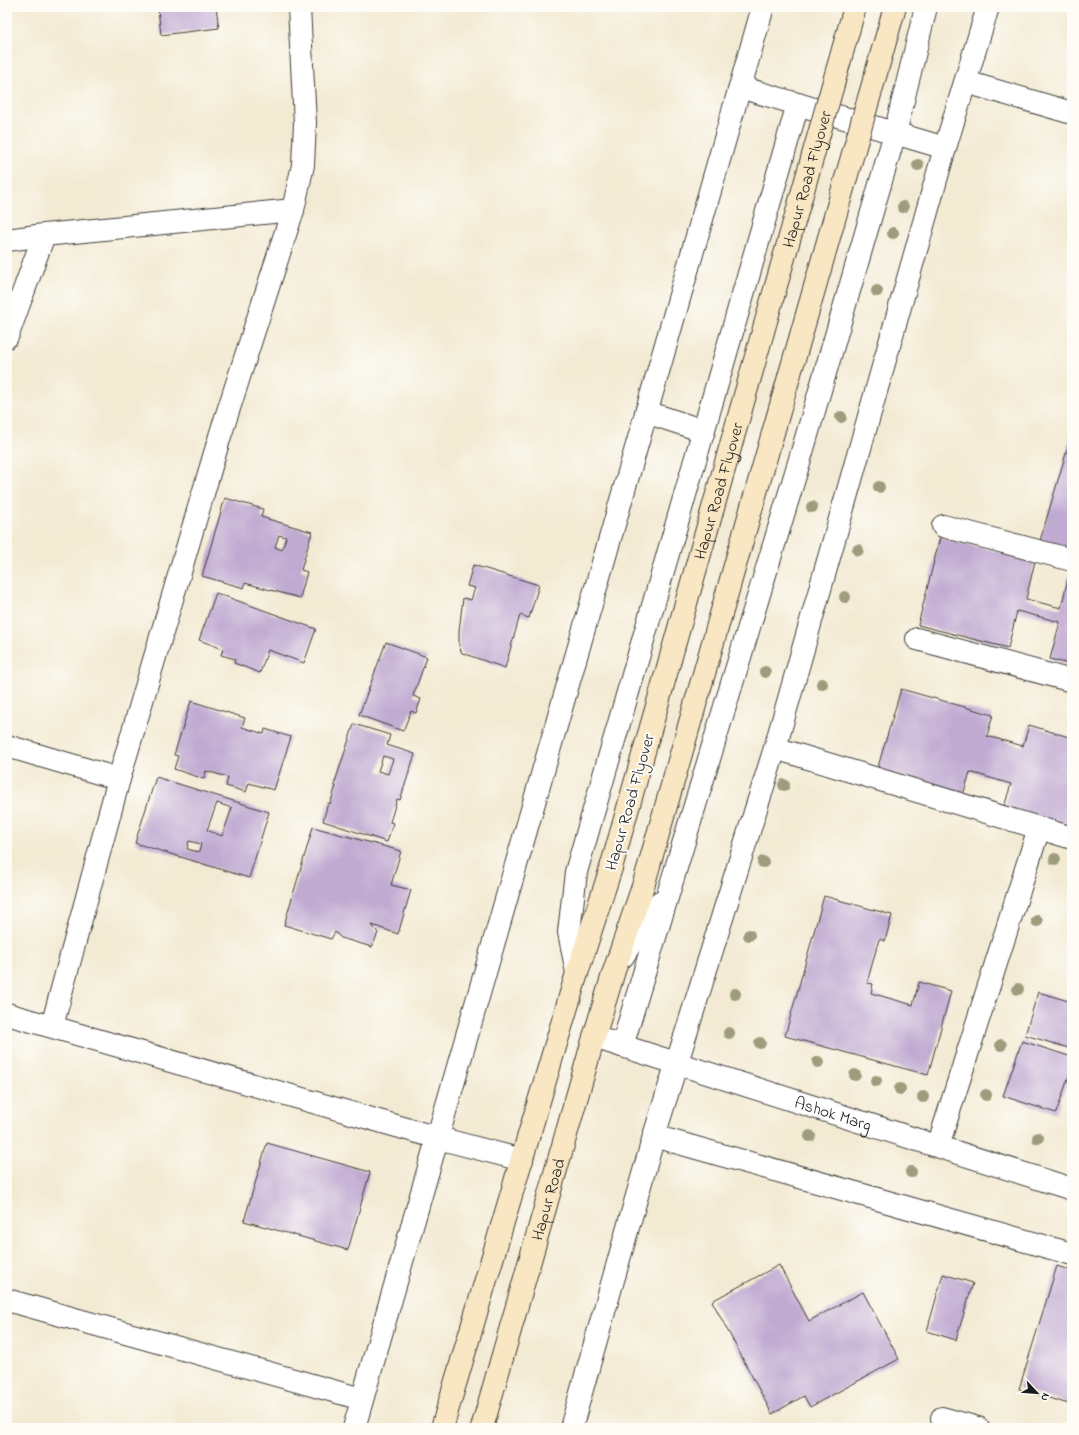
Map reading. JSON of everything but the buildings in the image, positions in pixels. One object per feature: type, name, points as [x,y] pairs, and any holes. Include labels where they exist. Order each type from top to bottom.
[{"type":"main road","name":"Hapur Road Flyover","points":[[577,973],[611,868],[854,7]]},
{"type":"main road","points":[[614,971],[644,883],[895,7]]},
{"type":"main road","name":"Hapur Road","points":[[482,1428],[614,971]]},
{"type":"main road","name":"Hapur Road","points":[[442,1428],[577,973]]},
{"type":"street","points":[[52,1026],[119,779],[220,436],[293,210],[303,165],[305,123],[300,7]]},
{"type":"street","points":[[354,1428],[763,7]]},
{"type":"street","points":[[622,1046],[802,452],[895,133],[926,7]]},
{"type":"street","points":[[571,1428],[654,1136],[775,748],[945,148],[988,7]]},
{"type":"street","points":[[966,82],[1072,113]]},
{"type":"street","points":[[740,87],[945,148]]},
{"type":"street","points":[[577,973],[569,932],[576,872],[798,104]]},
{"type":"street","points":[[7,240],[293,210]]},
{"type":"street","points":[[7,337],[44,235]]},
{"type":"street","points":[[646,412],[704,431]]},
{"type":"street","points":[[943,526],[1072,560]]},
{"type":"street","points":[[917,639],[1072,681]]},
{"type":"street","points":[[7,746],[119,779]]},
{"type":"street","points":[[775,748],[1072,838]]},
{"type":"street","points":[[938,1146],[1039,828]]},
{"type":"street","points":[[614,971],[651,912],[670,890]]},
{"type":"street","points":[[7,1014],[438,1138],[522,1160]]},
{"type":"street","name":"Ashok Marg","points":[[594,1037],[1072,1189]]},
{"type":"street","points":[[654,1136],[1072,1254]]},
{"type":"street","points":[[7,1300],[362,1399]]},
{"type":"street","points":[[942,1418],[978,1428]]}]
